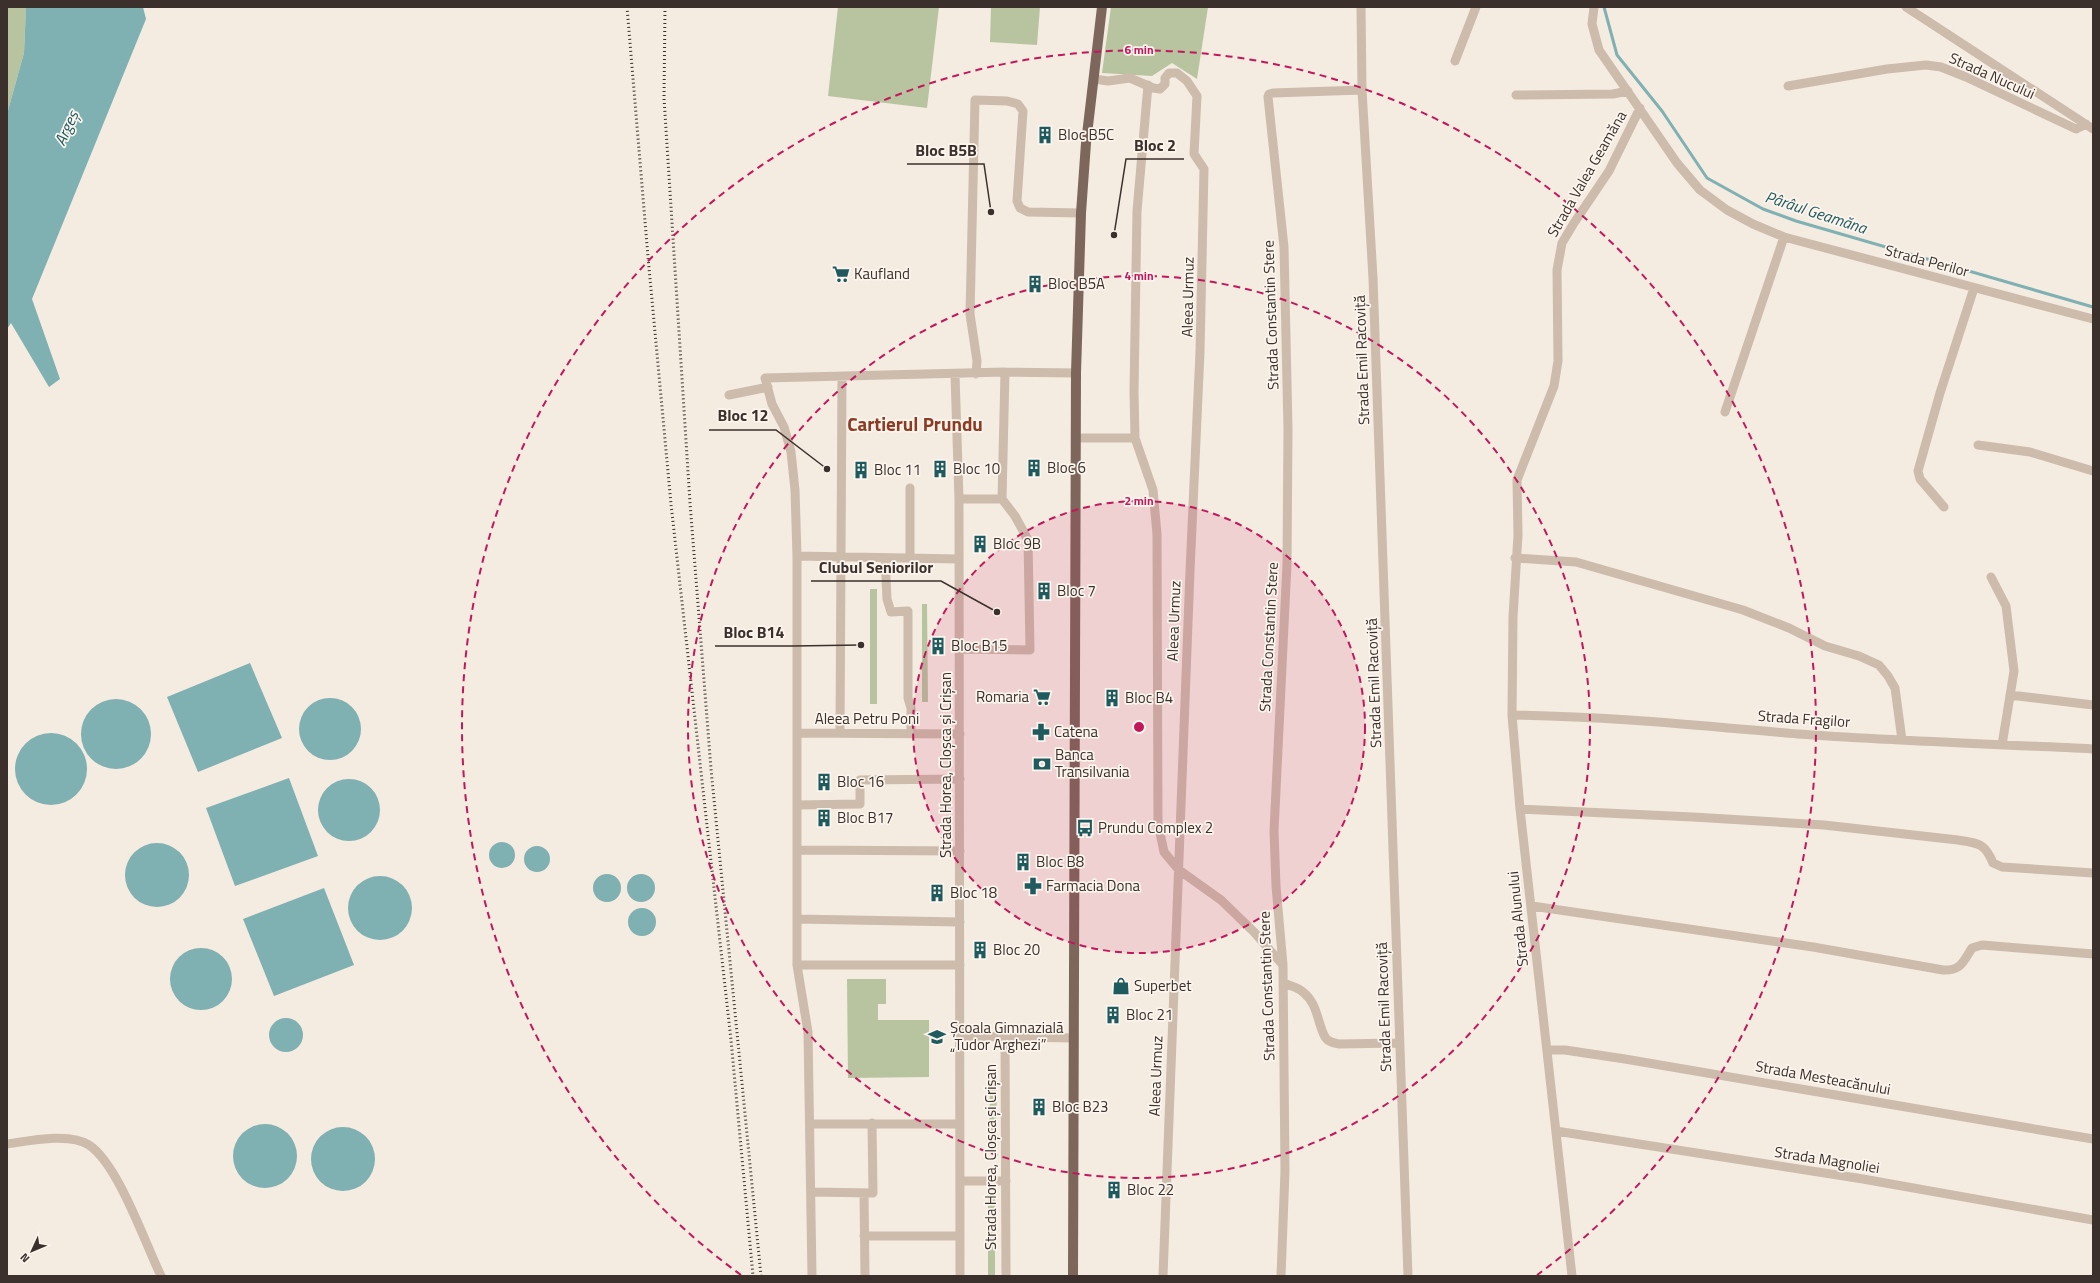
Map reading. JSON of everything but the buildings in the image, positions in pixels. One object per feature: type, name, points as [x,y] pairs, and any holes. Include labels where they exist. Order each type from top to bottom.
[{"type":"main road","points":[[1073,1276],[1076,373],[1081,213],[1086,143],[1102,7]]},
{"type":"street","name":"Strada Emil Racoviță","points":[[1361,7],[1362,90],[1373,286],[1408,1276]]},
{"type":"street","points":[[1455,61],[1476,7]]},
{"type":"street","name":"Strada Perilor","points":[[1594,7],[1592,24],[1599,50],[1677,163],[1700,190],[1727,210],[1753,224],[1784,237],[2093,320]]},
{"type":"street","points":[[1906,7],[2089,127]]},
{"type":"street","name":"Strada Nucului","points":[[1788,86],[1887,69],[1926,65],[1941,67],[1966,77],[2076,129],[2089,127]]},
{"type":"street","name":"Aleea Urmuz","points":[[1094,79],[1108,81],[1130,78],[1160,89],[1165,84],[1165,78],[1169,73],[1177,73],[1187,81],[1197,96],[1194,154],[1204,169],[1202,305],[1190,571],[1163,1276]]},
{"type":"street","points":[[1148,85],[1137,211],[1134,392],[1135,438],[1153,490],[1157,534],[1158,822],[1164,852],[1179,870],[1221,900],[1254,932],[1283,965]]},
{"type":"street","name":"Strada Constantin Stere","points":[[1281,1276],[1285,1171],[1284,983],[1276,886],[1274,831],[1287,564],[1286,310],[1284,247],[1268,97],[1269,94],[1274,93],[1362,90]]},
{"type":"street","points":[[1516,95],[1613,94],[1628,91]]},
{"type":"street","points":[[976,374],[976,361],[970,314],[975,100],[1007,101],[1018,104],[1023,111],[1017,201],[1020,208],[1028,212],[1081,213]]},
{"type":"street","name":"Strada Valea Geamăna","points":[[1515,558],[1518,536],[1517,480],[1548,404],[1554,386],[1558,361],[1557,270],[1562,243],[1608,171],[1640,108]]},
{"type":"street","points":[[1725,412],[1784,237]]},
{"type":"street","points":[[1944,507],[1920,479],[1918,471],[1940,393],[1974,288]]},
{"type":"street","points":[[812,1276],[808,1032],[798,965],[797,919],[797,556],[795,490],[791,452],[784,427],[772,404],[766,378],[920,374],[954,375],[1005,372],[1076,373]]},
{"type":"street","points":[[960,649],[1030,650],[1028,540],[1015,516],[1002,499],[1005,372]]},
{"type":"street","name":"Strada Horea, Cloșca și Crișan","points":[[954,375],[959,499],[960,649],[960,1276]]},
{"type":"street","points":[[840,733],[842,377]]},
{"type":"street","points":[[729,394],[768,387]]},
{"type":"street","points":[[1076,438],[1135,438]]},
{"type":"street","points":[[1978,444],[2030,452],[2093,471]]},
{"type":"street","points":[[910,488],[910,558]]},
{"type":"street","points":[[959,499],[1002,499]]},
{"type":"street","points":[[797,556],[959,559]]},
{"type":"street","points":[[885,558],[887,599],[891,612],[908,611],[908,698],[911,708],[911,734]]},
{"type":"street","points":[[1515,558],[1576,562],[1743,610],[1789,628],[1825,646],[1859,656],[1879,665],[1895,688],[1902,740]]},
{"type":"street","name":"Strada Alunului","points":[[1515,558],[1512,715],[1520,809],[1572,1276]]},
{"type":"street","points":[[1991,578],[2006,606],[2014,671],[2002,745]]},
{"type":"street","points":[[2010,695],[2093,704]]},
{"type":"street","name":"Strada Fragilor","points":[[1512,715],[1699,724],[1797,734],[2093,749]]},
{"type":"street","name":"Aleea Petru Poni","points":[[797,733],[960,734]]},
{"type":"street","points":[[797,805],[860,804],[860,780],[960,779]]},
{"type":"street","points":[[1520,809],[1824,825],[1978,843],[1988,851],[1993,863],[2002,867],[2093,873]]},
{"type":"street","points":[[797,850],[960,851]]},
{"type":"street","points":[[1532,906],[1813,947],[1947,970],[1960,967],[1972,948],[1982,945],[2093,954]]},
{"type":"street","points":[[797,919],[960,922]]},
{"type":"street","points":[[798,965],[960,965]]},
{"type":"street","points":[[1284,983],[1298,988],[1311,1000],[1319,1016],[1326,1037],[1330,1042],[1339,1044],[1399,1043]]},
{"type":"street","points":[[960,1036],[1074,1038]]},
{"type":"street","name":"Strada Horea, Cloșca și Crișan","points":[[1005,1037],[1006,1276]]},
{"type":"street","name":"Strada Mesteacănului","points":[[1547,1050],[1565,1050],[1626,1059],[2093,1139]]},
{"type":"street","points":[[811,1192],[873,1192],[872,1123]]},
{"type":"street","points":[[810,1124],[960,1124]]},
{"type":"street","name":"Strada Magnoliei","points":[[1556,1131],[1863,1179],[2093,1220]]},
{"type":"street","points":[[7,1144],[40,1139],[67,1138],[88,1144],[102,1158],[116,1178],[160,1276]]},
{"type":"street","points":[[960,1181],[1006,1181]]},
{"type":"street","points":[[864,1192],[865,1276]]},
{"type":"street","name":"Strada Horea, Cloșca și Crișan","points":[[864,1236],[960,1236]]},
{"type":"green space","points":[[7,7],[26,7],[24,53],[7,114]]},
{"type":"green space","points":[[838,7],[939,7],[927,108],[828,96]]},
{"type":"green space","points":[[991,7],[1040,7],[1037,45],[990,42]]},
{"type":"green space","points":[[1111,7],[1208,7],[1197,79],[1172,63],[1152,76],[1102,73]]},
{"type":"green space","points":[[870,589],[877,589],[877,704],[870,704]]},
{"type":"green space","points":[[922,604],[927,604],[928,702],[922,702]]},
{"type":"green space","points":[[847,979],[886,979],[886,1004],[878,1004],[878,1020],[929,1020],[929,1077],[848,1078]]},
{"type":"green space","points":[[990,1072],[997,1073],[996,1153],[989,1152]]},
{"type":"green space","points":[[988,1193],[995,1193],[995,1276],[988,1276]]},
{"type":"water","name":"Argeș","points":[[26,7],[143,7],[146,19],[32,299],[60,379],[49,387],[11,323],[7,329],[7,114],[24,53]]},
{"type":"water","points":[[250,663],[282,738],[198,772],[167,697]]},
{"type":"water","points":[[330,698],[342,701],[352,707],[358,717],[361,729],[358,741],[352,751],[342,757],[330,760],[318,757],[308,751],[302,741],[299,729],[302,717],[308,707],[318,701]]},
{"type":"water","points":[[116,699],[129,702],[141,709],[148,721],[151,734],[148,747],[141,759],[129,766],[116,769],[103,766],[91,759],[84,747],[81,734],[84,721],[91,709],[103,702]]},
{"type":"water","points":[[51,733],[71,739],[81,749],[87,769],[81,789],[71,799],[51,805],[31,799],[21,789],[15,769],[21,749],[31,739]]},
{"type":"water","points":[[289,778],[318,856],[235,886],[206,808]]},
{"type":"water","points":[[343,779],[355,779],[371,788],[378,798],[380,810],[378,822],[371,832],[355,841],[343,841],[332,836],[323,827],[318,816],[318,804],[323,793],[332,784]]},
{"type":"water","points":[[502,842],[511,846],[515,855],[511,864],[502,868],[493,864],[489,855],[493,846]]},
{"type":"water","points":[[157,843],[169,845],[180,852],[187,863],[189,875],[187,887],[180,898],[169,905],[157,907],[145,905],[134,898],[127,887],[125,875],[127,863],[134,852],[145,845]]},
{"type":"water","points":[[537,846],[546,850],[550,859],[546,868],[537,872],[528,868],[524,859],[528,850]]},
{"type":"water","points":[[607,874],[617,878],[621,888],[617,898],[607,902],[597,898],[593,888],[597,878]]},
{"type":"water","points":[[641,874],[651,878],[655,888],[651,898],[641,902],[631,898],[627,888],[631,878]]},
{"type":"water","points":[[380,876],[398,882],[406,890],[412,908],[406,926],[398,934],[380,940],[362,934],[354,926],[348,908],[354,890],[362,882]]},
{"type":"water","points":[[324,888],[354,965],[274,996],[243,919]]},
{"type":"water","points":[[642,908],[652,912],[656,922],[652,932],[642,936],[632,932],[628,922],[632,912]]},
{"type":"water","points":[[195,948],[207,948],[223,957],[230,967],[232,979],[230,991],[223,1001],[207,1010],[195,1010],[184,1005],[175,996],[170,985],[170,973],[175,962],[184,953]]},
{"type":"water","points":[[283,1018],[289,1018],[298,1023],[302,1029],[302,1041],[298,1047],[289,1052],[283,1052],[274,1047],[269,1038],[269,1032],[274,1023]]},
{"type":"water","points":[[265,1124],[283,1129],[288,1133],[292,1138],[297,1156],[292,1174],[288,1179],[283,1183],[265,1188],[247,1183],[242,1179],[238,1174],[233,1156],[238,1138],[242,1133],[247,1129]]},
{"type":"water","points":[[343,1127],[361,1132],[366,1136],[370,1141],[375,1159],[370,1177],[366,1182],[361,1186],[343,1191],[325,1186],[320,1182],[316,1177],[311,1159],[316,1141],[320,1136],[325,1132]]},
{"type":"waterway","name":"Pârâul Geamăna","points":[[1604,7],[1617,55],[1662,111],[1707,178],[1763,209],[1796,221],[2093,307]]},
{"type":"railway","points":[[627,7],[671,504],[731,1040],[753,1276]]},
{"type":"railway","points":[[665,7],[664,98],[690,503],[711,769],[761,1276]]},
{"type":"place","name":"Bloc B5C","points":[[1045,135]]},
{"type":"place","name":"Bloc B5B","points":[[991,212]]},
{"type":"place","name":"Bloc 2","points":[[1114,235]]},
{"type":"place","name":"Kaufland","points":[[841,274]]},
{"type":"place","name":"Bloc B5A","points":[[1035,284]]},
{"type":"place","name":"Bloc 6","points":[[1034,468]]},
{"type":"place","name":"Bloc 12","points":[[827,469]]},
{"type":"place","name":"Bloc 10","points":[[940,469]]},
{"type":"place","name":"Bloc 11","points":[[861,470]]},
{"type":"place","name":"Bloc 9B","points":[[980,544]]},
{"type":"place","name":"Bloc 7","points":[[1044,591]]},
{"type":"place","name":"Clubul Seniorilor","points":[[997,612]]},
{"type":"place","name":"Bloc B14","points":[[861,645]]},
{"type":"place","name":"Bloc B15","points":[[938,646]]},
{"type":"place","name":"Romaria","points":[[1042,697]]},
{"type":"place","name":"Bloc B4","points":[[1112,698]]},
{"type":"place","name":"Catena","points":[[1041,732]]},
{"type":"place","name":"Banca Transilvania","points":[[1042,764]]},
{"type":"place","name":"Bloc 16","points":[[824,782]]},
{"type":"place","name":"Bloc B17","points":[[824,818]]},
{"type":"place","name":"Prundu Complex 2","points":[[1085,828]]},
{"type":"place","name":"Bloc B8","points":[[1023,862]]},
{"type":"place","name":"Farmacia Dona","points":[[1033,886]]},
{"type":"place","name":"Bloc 18","points":[[937,893]]},
{"type":"place","name":"Bloc 20","points":[[980,950]]},
{"type":"place","name":"Superbet","points":[[1121,986]]},
{"type":"place","name":"Bloc 21","points":[[1113,1015]]},
{"type":"place","name":"Școala Gimnazială „Tudor Arghezi”","points":[[937,1037]]},
{"type":"place","name":"Bloc B23","points":[[1039,1107]]},
{"type":"place","name":"Bloc 22","points":[[1114,1190]]},
{"type":"district","name":"Cartierul Prundu","points":[[915,424]]}]
